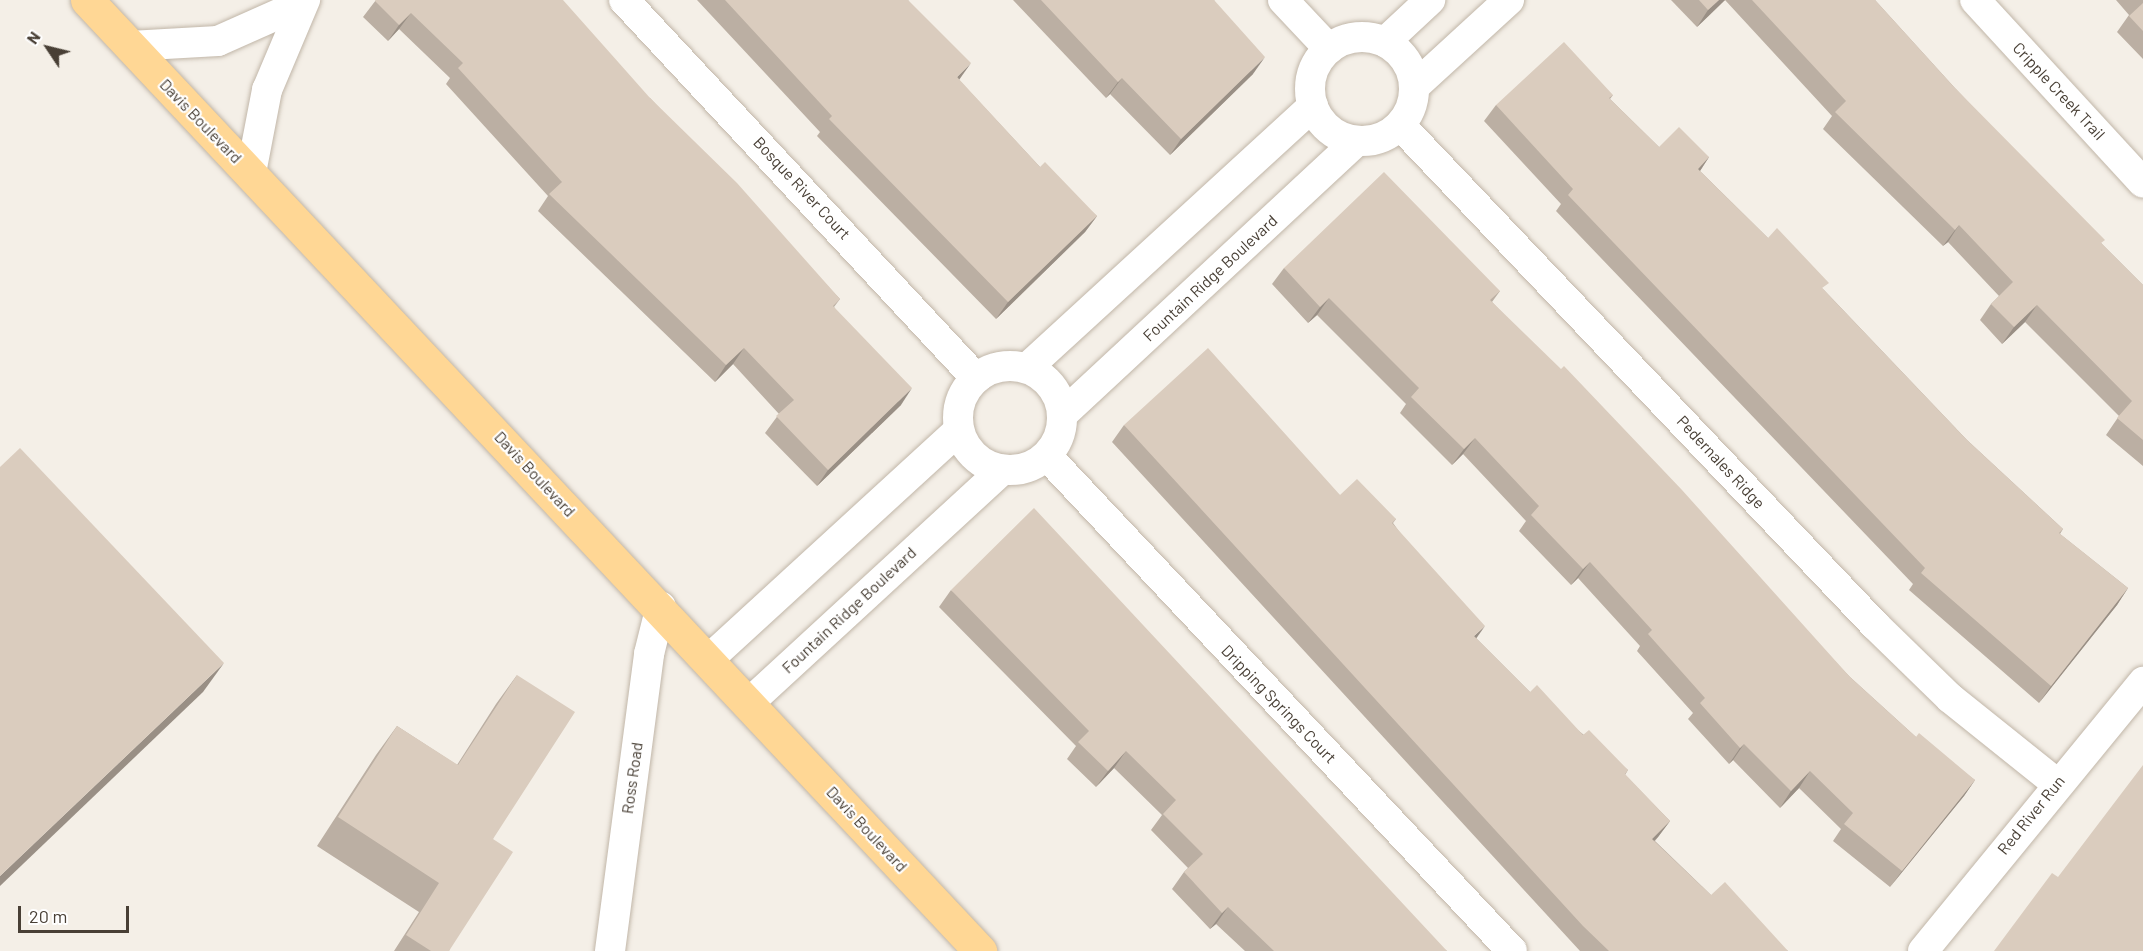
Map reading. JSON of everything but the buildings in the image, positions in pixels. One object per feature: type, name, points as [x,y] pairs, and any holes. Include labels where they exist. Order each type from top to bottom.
[{"type":"main road","name":"Davis Boulevard","points":[[87,0],[661,606],[980,951]]},
{"type":"street","name":"Bosque River Court","points":[[624,0],[976,378]]},
{"type":"street","points":[[1283,0],[1329,49]]},
{"type":"street","points":[[1384,42],[1430,0]]},
{"type":"street","points":[[1414,87],[1509,0]]},
{"type":"street","name":"Cripple Creek Trail","points":[[1975,0],[2143,183]]},
{"type":"street","points":[[130,46],[218,41],[303,2]]},
{"type":"street","points":[[251,173],[267,90],[303,2]]},
{"type":"street","points":[[1357,141],[1325,127],[1313,106],[1312,75],[1329,49],[1350,39],[1384,42],[1406,60],[1414,87],[1411,107],[1400,125]]},
{"type":"street","points":[[1027,368],[1313,106]]},
{"type":"street","name":"Fountain Ridge Boulevard","points":[[1063,414],[1357,141],[1380,138],[1400,125]]},
{"type":"street","name":"Pedernales Ridge","points":[[1400,125],[1875,625],[1950,698],[2056,783]]},
{"type":"street","points":[[1000,366],[1027,368],[1052,386],[1063,414],[1059,437],[1047,456],[1026,468],[1002,470],[970,452],[959,430],[959,407],[976,378],[1000,366]]},
{"type":"street","points":[[710,659],[959,430]]},
{"type":"street","name":"Dripping Springs Court","points":[[1047,456],[1512,951]]},
{"type":"street","name":"Fountain Ridge Boulevard","points":[[750,702],[1002,470]]},
{"type":"street","name":"Ross Road","points":[[610,951],[649,654],[661,606]]},
{"type":"street","name":"Red River Run","points":[[1923,951],[2056,783],[2143,682]]}]
